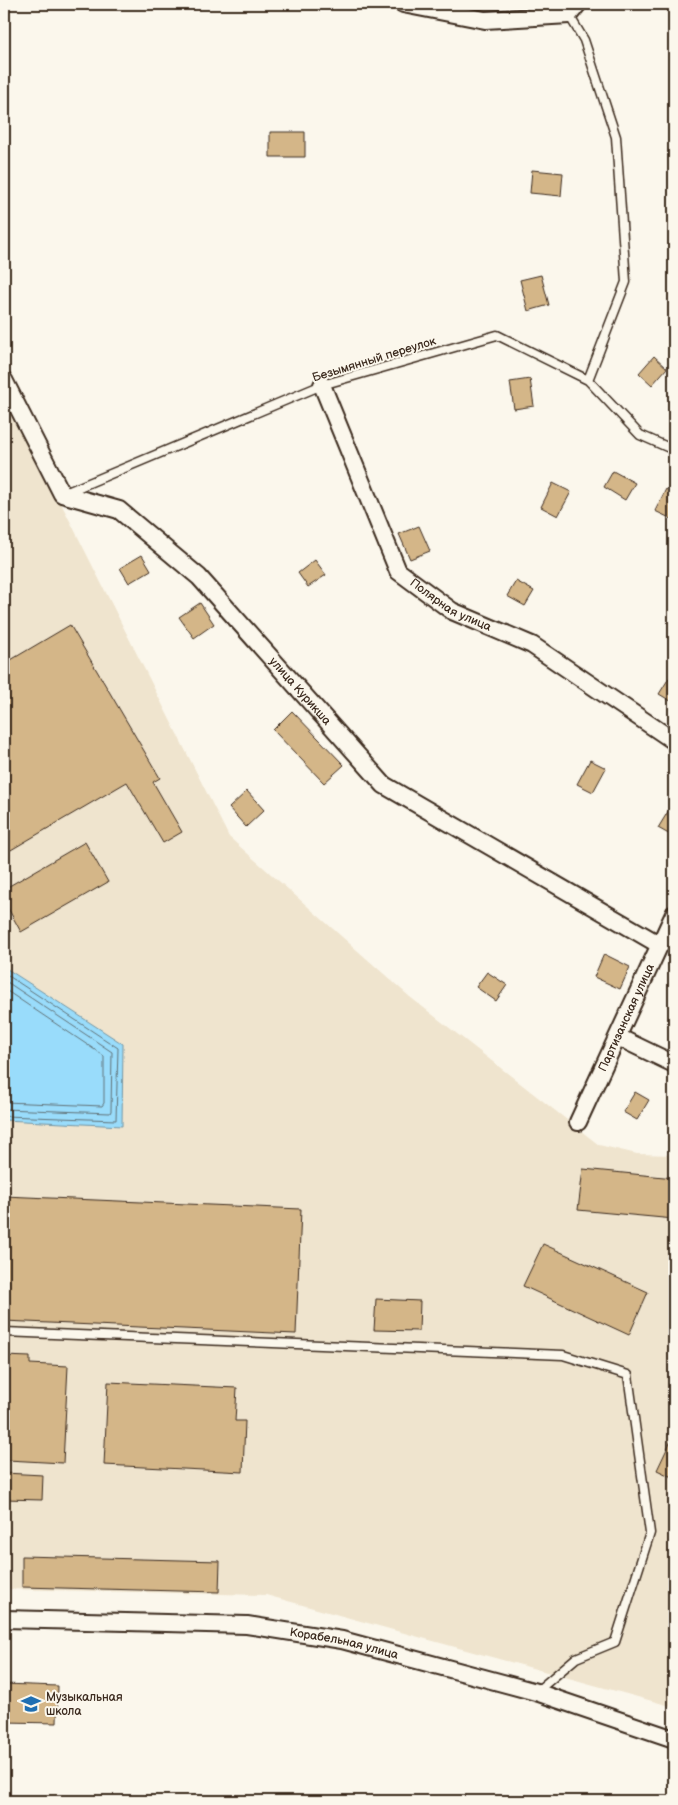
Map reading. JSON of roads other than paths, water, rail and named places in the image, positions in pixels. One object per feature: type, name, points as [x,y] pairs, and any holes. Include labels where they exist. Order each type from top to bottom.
[{"type":"street","points":[[403,4],[485,20],[573,9]]},
{"type":"street","points":[[4,380],[62,494]]},
{"type":"street","name":"Полярная улица","points":[[322,385],[398,570],[452,611],[532,645],[674,741]]},
{"type":"street","name":"улица Курикша","points":[[62,494],[119,510],[199,578],[384,785],[660,945]]},
{"type":"street","name":"Партизанская улица","points":[[578,1122],[674,914]]},
{"type":"street","points":[[618,1037],[674,1064]]},
{"type":"street","name":"Корабельная улица","points":[[4,1619],[247,1625],[342,1640],[536,1692],[674,1739]]},
{"type":"lane","points":[[573,9],[616,137],[626,282],[588,380]]},
{"type":"lane","name":"Безымянный переулок","points":[[62,494],[322,385],[496,335],[588,380],[640,435],[674,450]]},
{"type":"lane","points":[[4,1332],[563,1355],[628,1375],[650,1533],[615,1642],[576,1658],[536,1692]]},
{"type":"water","points":[[4,967],[123,1044],[122,1126],[4,1120]]},
{"type":"place","name":"Музыкальная школа","points":[[31,1704]]}]
